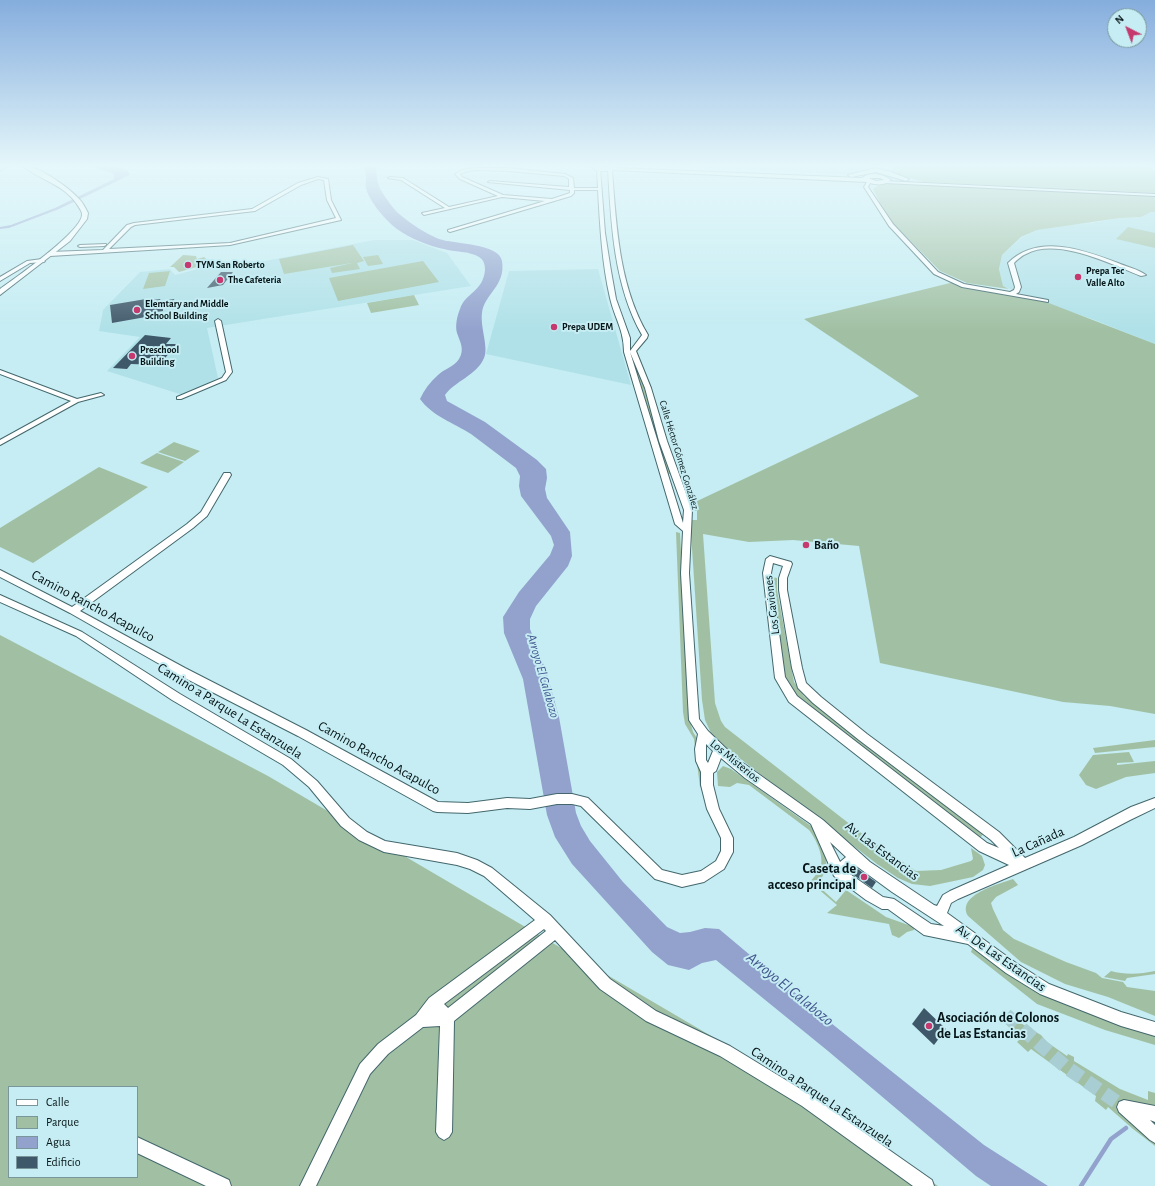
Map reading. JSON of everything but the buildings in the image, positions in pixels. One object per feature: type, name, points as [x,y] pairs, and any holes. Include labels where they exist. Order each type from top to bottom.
[{"type":"street","points":[[0,293],[73,235],[82,220]]},
{"type":"street","points":[[127,220],[134,224],[165,220]]},
{"type":"street","points":[[80,246],[165,246],[230,243],[325,220]]},
{"type":"street","points":[[450,231],[485,220]]},
{"type":"street","name":"Calle Héctor Gómez González","points":[[602,220],[602,233],[613,299],[627,338],[630,351],[665,477],[679,524],[686,529],[688,523],[688,510],[677,476],[663,441],[648,388],[630,351]]},
{"type":"street","points":[[614,220],[620,268],[629,298],[645,337],[630,351]]},
{"type":"street","points":[[887,220],[936,273],[962,285],[1046,301],[1017,284]]},
{"type":"street","points":[[53,251],[71,252],[107,247],[134,224]]},
{"type":"street","points":[[1011,294],[1017,291],[1017,284],[1011,263],[1015,258],[1027,251],[1042,247],[1055,247],[1079,252],[1143,275]]},
{"type":"street","points":[[0,279],[29,262],[42,261]]},
{"type":"street","points":[[179,398],[224,379],[227,376],[229,372],[218,321]]},
{"type":"street","points":[[627,338],[640,337],[643,332]]},
{"type":"street","points":[[0,372],[76,401]]},
{"type":"street","points":[[0,442],[10,438],[76,401],[101,395]]},
{"type":"street","points":[[0,433],[10,438]]},
{"type":"street","points":[[73,611],[190,526],[204,514],[227,475]]},
{"type":"street","points":[[665,477],[677,476]]},
{"type":"street","name":"Los Misterios","points":[[686,529],[685,573],[694,720],[703,734],[719,751],[814,819],[855,856]]},
{"type":"street","name":"Los Gaviones","points":[[770,559],[788,564],[782,578],[783,590],[788,606],[797,668],[802,685],[817,700],[863,737],[995,836],[1023,865],[983,847],[793,699],[780,678],[767,574],[770,559]]},
{"type":"street","name":"Camino Rancho Acapulco","points":[[0,573],[73,611],[181,671],[302,733],[437,807],[468,808],[507,804],[530,804],[557,799],[572,799],[584,802],[659,875],[682,881],[704,876],[720,865],[727,852],[727,838],[713,809],[707,785],[707,771],[701,761],[700,749],[703,734]]},
{"type":"street","name":"Camino a Parque La Estanzuela","points":[[0,598],[79,634],[176,698],[287,762],[313,784],[345,822],[363,836],[384,846],[457,859],[473,864],[488,872],[545,920],[605,984],[651,1016],[725,1051],[793,1093],[926,1186]]},
{"type":"street","points":[[707,771],[712,768],[719,751]]},
{"type":"street","name":"La Cañada","points":[[939,915],[947,900],[954,895],[1095,833],[1141,808],[1155,804]]},
{"type":"street","points":[[814,819],[838,872],[870,896],[882,903],[890,903],[930,930],[972,938]]},
{"type":"street","name":"Av. Las Estancias","points":[[814,819],[939,915]]},
{"type":"street","points":[[983,847],[995,836]]},
{"type":"street","name":"Av. Las Estancias","points":[[838,872],[855,856],[898,890],[939,915]]},
{"type":"street","name":"Av. Las Estancias","points":[[890,903],[898,890]]},
{"type":"street","name":"Av. De Las Estancias","points":[[939,915],[1045,990],[1121,1019],[1155,1029]]},
{"type":"street","points":[[308,1186],[365,1069],[401,1034],[421,1020],[434,1003],[545,920]]},
{"type":"street","points":[[421,1020],[447,1018],[556,931]]},
{"type":"street","points":[[434,1003],[447,1018],[444,1132]]},
{"type":"street","points":[[1155,1114],[1124,1107],[1155,1136]]},
{"type":"street","points":[[138,1145],[223,1186]]},
{"type":"shaded area","name":"Prepa Tec Valle Alto","points":[[1107,220],[1155,220],[1155,344],[1003,286],[999,269],[1002,255],[1021,238],[1037,230],[1055,226]]},
{"type":"shaded area","points":[[374,240],[413,240],[447,253],[471,286],[207,328],[218,378],[183,395],[107,371],[140,337],[99,331],[103,310],[140,272],[170,269],[175,275],[219,263],[234,267]]},
{"type":"shaded area","name":"Prepa UDEM","points":[[598,269],[631,385],[486,354],[509,271]]},
{"type":"green space","points":[[890,220],[1104,220],[1037,230],[1021,237],[1002,255],[999,269],[1003,286],[1009,289],[967,283],[940,271]]},
{"type":"green space","points":[[1128,227],[1155,233],[1155,248],[1116,239]]},
{"type":"green space","points":[[353,245],[364,261],[357,263],[360,269],[332,273],[330,268],[352,263],[284,274],[279,259]]},
{"type":"green space","name":"TYM San Roberto","points":[[183,255],[196,256],[197,259],[204,257],[211,263],[179,272],[174,267],[170,267]]},
{"type":"green space","points":[[378,255],[383,264],[368,266],[363,257]]},
{"type":"green space","points":[[423,261],[439,282],[338,301],[329,278]]},
{"type":"green space","points":[[170,271],[165,286],[143,289],[149,273]]},
{"type":"green space","points":[[954,282],[1041,300],[1155,344],[1155,714],[1110,706],[1063,702],[880,663],[859,546],[793,540],[749,542],[703,534],[715,703],[721,721],[725,727],[869,839],[916,871],[941,870],[971,861],[973,859],[971,848],[982,856],[985,865],[983,870],[973,877],[930,886],[912,884],[898,878],[877,864],[729,750],[711,733],[705,720],[702,700],[691,533],[691,520],[697,520],[697,511],[691,511],[693,503],[919,396],[804,319]]},
{"type":"green space","points":[[414,295],[419,305],[371,313],[367,303]]},
{"type":"green space","points":[[633,360],[635,360],[672,474],[668,474]]},
{"type":"green space","points":[[174,442],[200,451],[185,461],[158,452]]},
{"type":"green space","points":[[157,453],[184,462],[168,473],[140,463]]},
{"type":"green space","points":[[99,467],[148,487],[33,563],[0,547],[0,528]]},
{"type":"green space","points":[[676,532],[680,533],[690,721],[693,732],[700,743],[703,786],[700,787],[694,739],[685,724],[683,712]]},
{"type":"green space","points":[[771,577],[777,578],[777,590],[794,682],[804,696],[984,833],[980,838],[799,699],[793,692],[788,683],[784,670],[772,596]]},
{"type":"green space","points":[[0,635],[268,776],[764,1067],[938,1186],[0,1186]]},
{"type":"green space","points":[[1155,740],[1155,747],[1095,753],[1093,748]]},
{"type":"green space","points":[[1129,752],[1134,762],[1117,763],[1117,765],[1155,761],[1155,773],[1126,777],[1096,789],[1086,785],[1079,775],[1093,755]]},
{"type":"green space","points":[[723,766],[731,769],[811,826],[818,836],[826,855],[826,868],[824,874],[816,884],[836,902],[846,890],[886,917],[914,927],[914,930],[907,932],[899,938],[892,935],[889,924],[827,913],[837,905],[810,882],[820,869],[821,864],[821,854],[812,834],[809,830],[749,785],[737,783],[730,787],[718,786],[717,772]]},
{"type":"green space","points":[[1013,879],[1018,885],[996,897],[991,903],[1003,930],[1014,939],[1066,962],[1096,973],[1102,978],[1123,982],[1127,987],[1155,991],[1155,1016],[1108,997],[1065,984],[1021,962],[968,916],[966,909],[968,902],[973,896],[989,887]]},
{"type":"green space","points":[[972,949],[977,949],[1030,989],[1112,1023],[1155,1036],[1155,1045],[1105,1030],[1037,1004],[971,952]]},
{"type":"green space","points":[[1111,971],[1133,974],[1155,971],[1155,974],[1127,978],[1125,981],[1104,977]]},
{"type":"green space","points":[[1007,1015],[1041,1035],[1047,1042],[1067,1056],[1068,1054],[1074,1057],[1074,1061],[1120,1089],[1148,1100],[1148,1091],[1155,1093],[1155,1146],[1108,1107],[1106,1110],[1095,1101],[1096,1096],[1031,1049],[1028,1052],[1017,1042],[1020,1039],[1004,1022]]},
{"type":"water","points":[[23,220],[29,220],[9,228],[0,229],[0,227]]},
{"type":"water","name":"Arroyo El Calabozo","points":[[388,220],[407,220],[428,234],[439,239],[484,247],[499,255],[502,261],[501,277],[487,300],[482,313],[482,325],[486,349],[484,358],[476,369],[449,390],[445,395],[447,401],[485,422],[537,460],[546,469],[547,478],[545,489],[547,498],[570,532],[572,556],[568,566],[536,606],[530,619],[530,629],[546,671],[559,717],[576,813],[581,826],[590,841],[623,882],[667,927],[680,933],[705,928],[719,929],[831,1023],[984,1145],[1048,1186],[991,1186],[976,1176],[828,1051],[716,960],[702,963],[689,970],[668,965],[652,952],[572,864],[555,837],[547,815],[523,679],[504,633],[503,617],[519,592],[550,555],[554,545],[551,536],[521,496],[519,486],[520,476],[516,468],[471,434],[437,415],[420,399],[432,380],[454,364],[461,355],[461,346],[456,327],[458,315],[462,304],[481,283],[484,277],[484,264],[479,257],[475,255],[438,248],[426,244],[407,236]]},
{"type":"waterway","points":[[1081,1186],[1111,1139],[1126,1128]]},
{"type":"tunnel","points":[[1006,1015],[1066,1067],[1124,1107]]},
{"type":"place","name":"TYM San Roberto","points":[[188,265]]},
{"type":"place","name":"Prepa Tec Valle Alto","points":[[1078,277]]},
{"type":"place","name":"The Cafeteria","points":[[220,280]]},
{"type":"place","name":"Elemtary and Middle School Building","points":[[137,310]]},
{"type":"place","name":"Prepa UDEM","points":[[554,327]]},
{"type":"place","name":"Preschool Building","points":[[132,356]]},
{"type":"place","name":"Baño","points":[[806,545]]},
{"type":"place","name":"Caseta de acceso principal","points":[[864,877]]},
{"type":"place","name":"Asociación de Colonos de Las Estancias","points":[[929,1026]]}]
